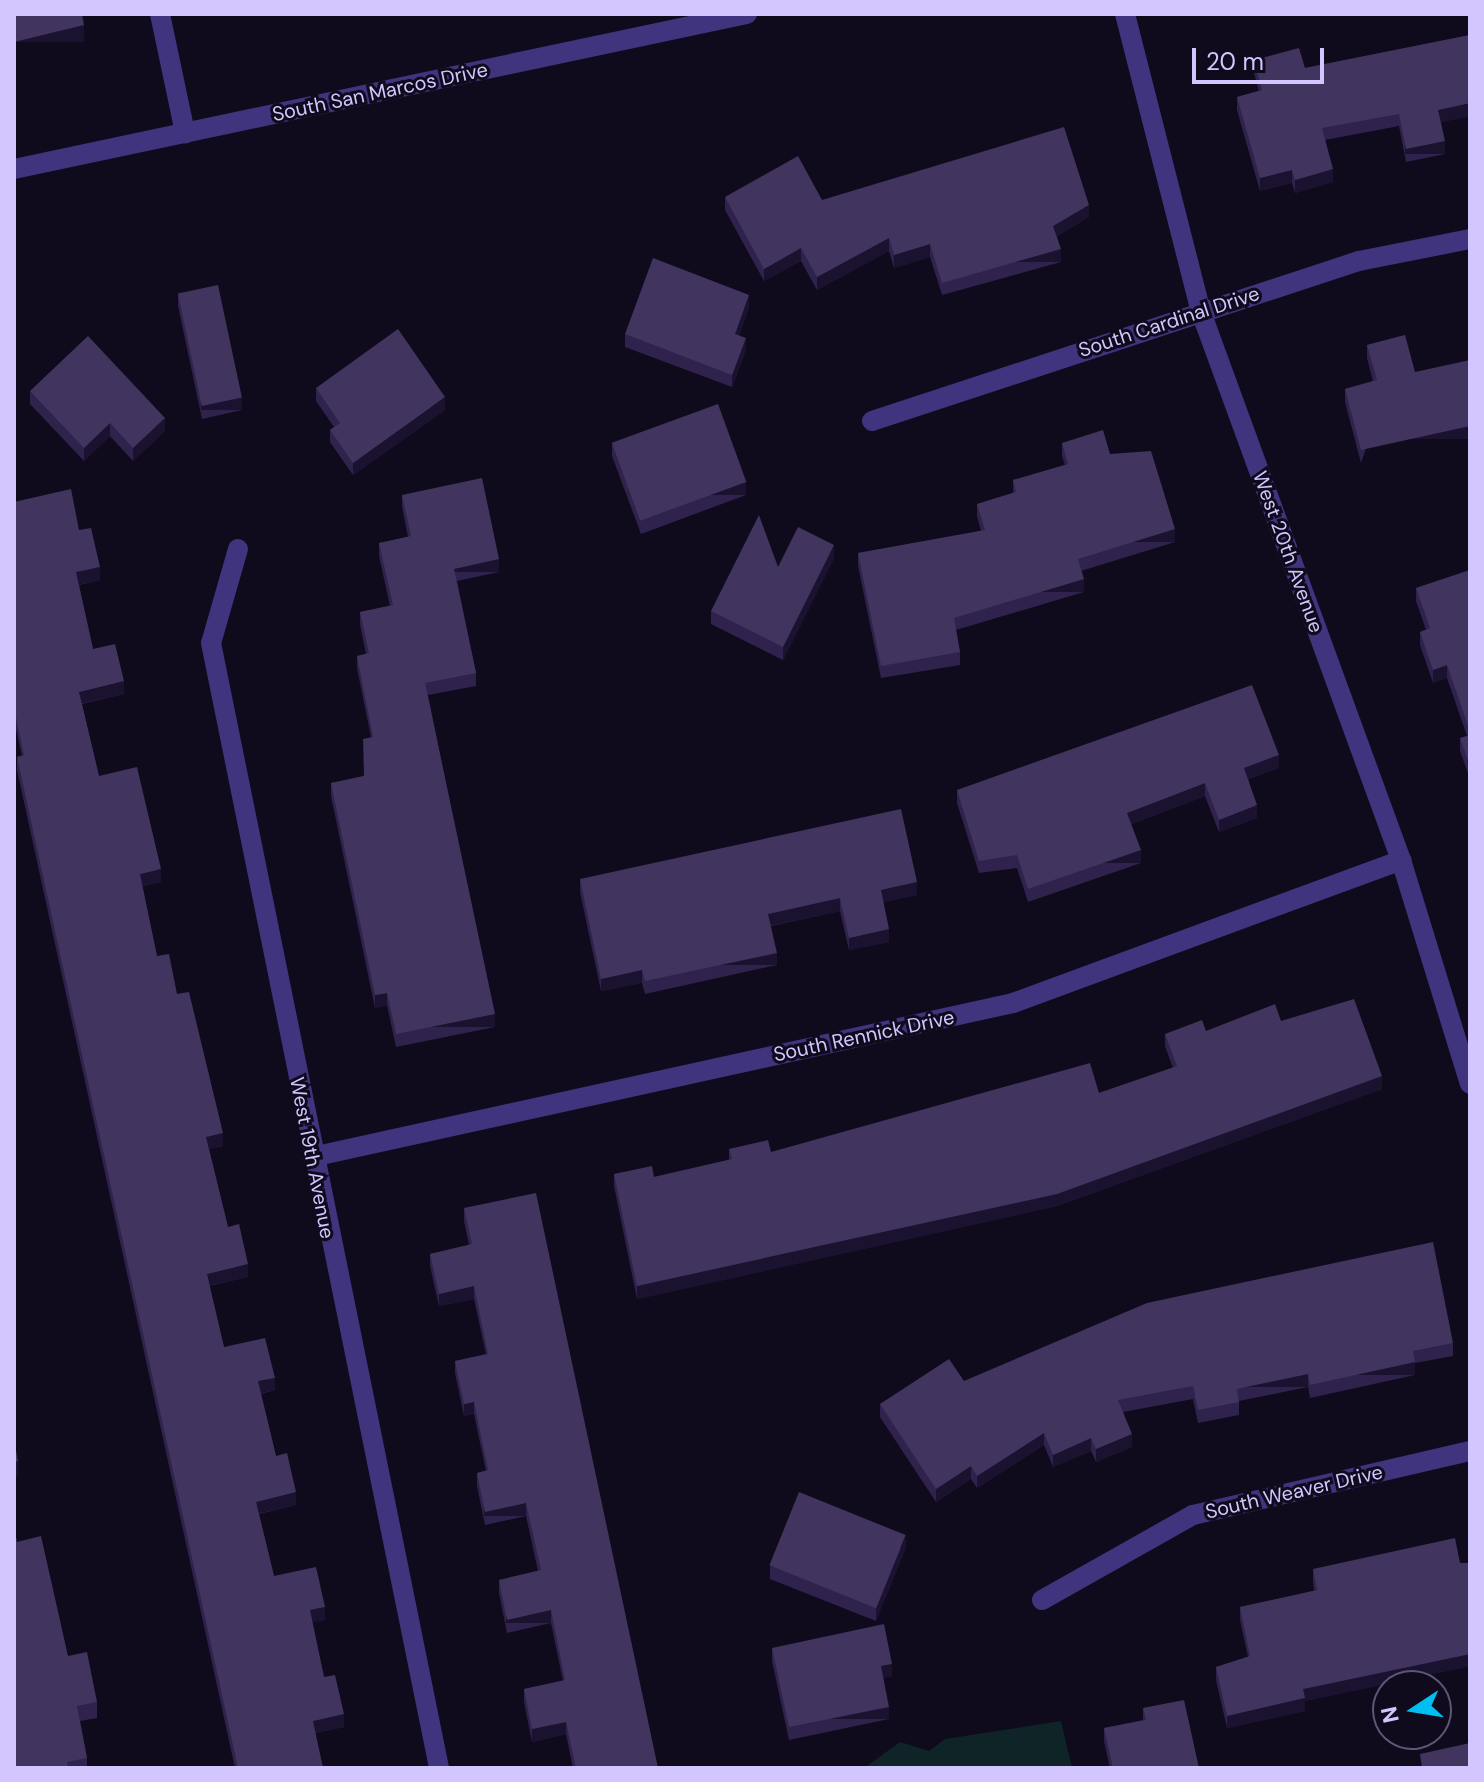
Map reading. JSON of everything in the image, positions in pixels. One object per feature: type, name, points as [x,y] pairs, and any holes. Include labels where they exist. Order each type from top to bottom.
[{"type":"street","points":[[160,14],[185,133]]},
{"type":"street","name":"South San Marcos Drive","points":[[14,169],[747,14]]},
{"type":"street","name":"West 20th Avenue","points":[[1125,14],[1201,312],[1401,860],[1470,1084]]},
{"type":"street","name":"South Cardinal Drive","points":[[872,421],[1359,261],[1470,239]]},
{"type":"street","name":"West 19th Avenue","points":[[238,549],[211,643],[312,1157],[439,1768]]},
{"type":"street","name":"South Rennick Drive","points":[[312,1157],[1013,1003],[1401,860]]},
{"type":"street","name":"South Weaver Drive","points":[[1042,1600],[1193,1515],[1470,1451]]},
{"type":"green space","points":[[1061,1721],[1072,1768],[864,1768],[900,1742],[929,1751],[945,1739]]},
{"type":"building","points":[[14,14],[82,14],[84,25],[14,42]]},
{"type":"building","points":[[1470,35],[1470,103],[1438,110],[1445,141],[1406,149],[1399,114],[1322,128],[1333,169],[1295,180],[1292,170],[1260,178],[1237,97],[1262,90],[1254,60],[1299,48],[1305,68]]},
{"type":"building","points":[[1064,127],[1089,205],[1053,226],[1061,249],[942,283],[930,244],[894,255],[889,238],[817,277],[801,248],[764,269],[725,197],[798,156],[822,200]]},
{"type":"building","points":[[653,258],[749,295],[735,334],[746,338],[732,375],[625,334]]},
{"type":"building","points":[[218,285],[242,397],[202,406],[178,294]]},
{"type":"building","points":[[398,329],[445,397],[353,463],[330,430],[340,423],[316,388]]},
{"type":"building","points":[[1405,335],[1415,372],[1470,360],[1470,426],[1361,450],[1345,389],[1377,380],[1367,345]]},
{"type":"building","points":[[88,336],[165,418],[133,448],[110,423],[84,448],[30,391]]},
{"type":"building","points":[[718,404],[746,482],[640,521],[612,443]]},
{"type":"building","points":[[1103,430],[1110,454],[1151,451],[1175,529],[1078,559],[1084,579],[954,618],[960,652],[881,666],[858,553],[985,530],[977,504],[1016,492],[1013,480],[1068,464],[1062,443]]},
{"type":"building","points":[[482,478],[499,559],[454,569],[476,673],[425,683],[495,1014],[396,1034],[387,993],[375,995],[331,783],[364,776],[363,739],[373,737],[357,656],[369,653],[360,612],[393,605],[379,543],[411,536],[402,495]]},
{"type":"building","points":[[71,489],[79,530],[91,528],[100,567],[76,572],[93,649],[115,644],[124,681],[79,692],[99,776],[137,767],[161,869],[140,874],[157,956],[169,954],[177,994],[189,992],[223,1133],[206,1137],[228,1227],[239,1224],[248,1264],[207,1274],[224,1347],[265,1338],[275,1378],[258,1381],[276,1456],[287,1453],[296,1492],[256,1502],[274,1576],[316,1567],[325,1607],[310,1610],[324,1677],[335,1675],[344,1714],[313,1721],[323,1768],[238,1768],[17,757],[24,755],[14,708],[14,502]]},
{"type":"building","points":[[759,515],[778,567],[798,527],[834,545],[783,647],[711,611]]},
{"type":"building","points":[[1470,570],[1470,731],[1447,665],[1433,670],[1420,632],[1430,628],[1416,588]]},
{"type":"building","points":[[1252,685],[1279,755],[1244,768],[1257,805],[1219,820],[1205,783],[1127,813],[1141,850],[1028,889],[1017,855],[979,861],[957,790]]},
{"type":"building","points":[[1470,735],[1470,766],[1460,738]]},
{"type":"building","points":[[901,809],[917,882],[881,890],[889,929],[849,938],[840,898],[768,914],[777,953],[645,981],[642,970],[601,979],[580,879]]},
{"type":"building","points":[[1354,999],[1382,1076],[1057,1194],[637,1286],[614,1174],[652,1166],[654,1177],[732,1159],[729,1149],[768,1140],[771,1152],[1090,1063],[1099,1093],[1177,1066],[1165,1034],[1202,1020],[1206,1031],[1275,1004],[1281,1021]]},
{"type":"building","points":[[536,1193],[658,1768],[576,1768],[566,1722],[532,1729],[524,1689],[565,1680],[551,1610],[507,1620],[499,1580],[541,1570],[526,1503],[485,1512],[477,1473],[488,1470],[474,1402],[464,1404],[455,1361],[488,1354],[474,1286],[439,1294],[430,1254],[472,1244],[464,1208]]},
{"type":"building","points":[[1433,1242],[1453,1343],[1413,1351],[1415,1362],[1310,1385],[1308,1374],[1237,1389],[1239,1402],[1198,1410],[1193,1386],[1118,1400],[1132,1434],[1096,1449],[1091,1438],[1053,1455],[1044,1433],[977,1476],[971,1466],[936,1489],[880,1404],[949,1359],[964,1381],[1147,1303]]},
{"type":"building","points":[[14,1440],[18,1461],[14,1462]]},
{"type":"building","points":[[799,1492],[906,1535],[876,1608],[769,1565]]},
{"type":"building","points":[[14,1527],[17,1542],[41,1536],[68,1656],[87,1652],[97,1702],[77,1706],[87,1758],[67,1762],[68,1768],[14,1768]]},
{"type":"building","points":[[1455,1538],[1460,1563],[1470,1563],[1470,1654],[1394,1670],[1372,1670],[1372,1675],[1303,1689],[1305,1698],[1227,1716],[1216,1667],[1250,1656],[1240,1607],[1317,1590],[1313,1569]]},
{"type":"building","points":[[884,1624],[892,1664],[881,1666],[889,1707],[789,1727],[772,1648]]},
{"type":"building","points":[[1184,1700],[1199,1768],[1113,1768],[1104,1728],[1146,1720],[1143,1708]]},
{"type":"building","points":[[1470,1743],[1470,1768],[1422,1768],[1420,1754],[1452,1750],[1452,1747]]}]
